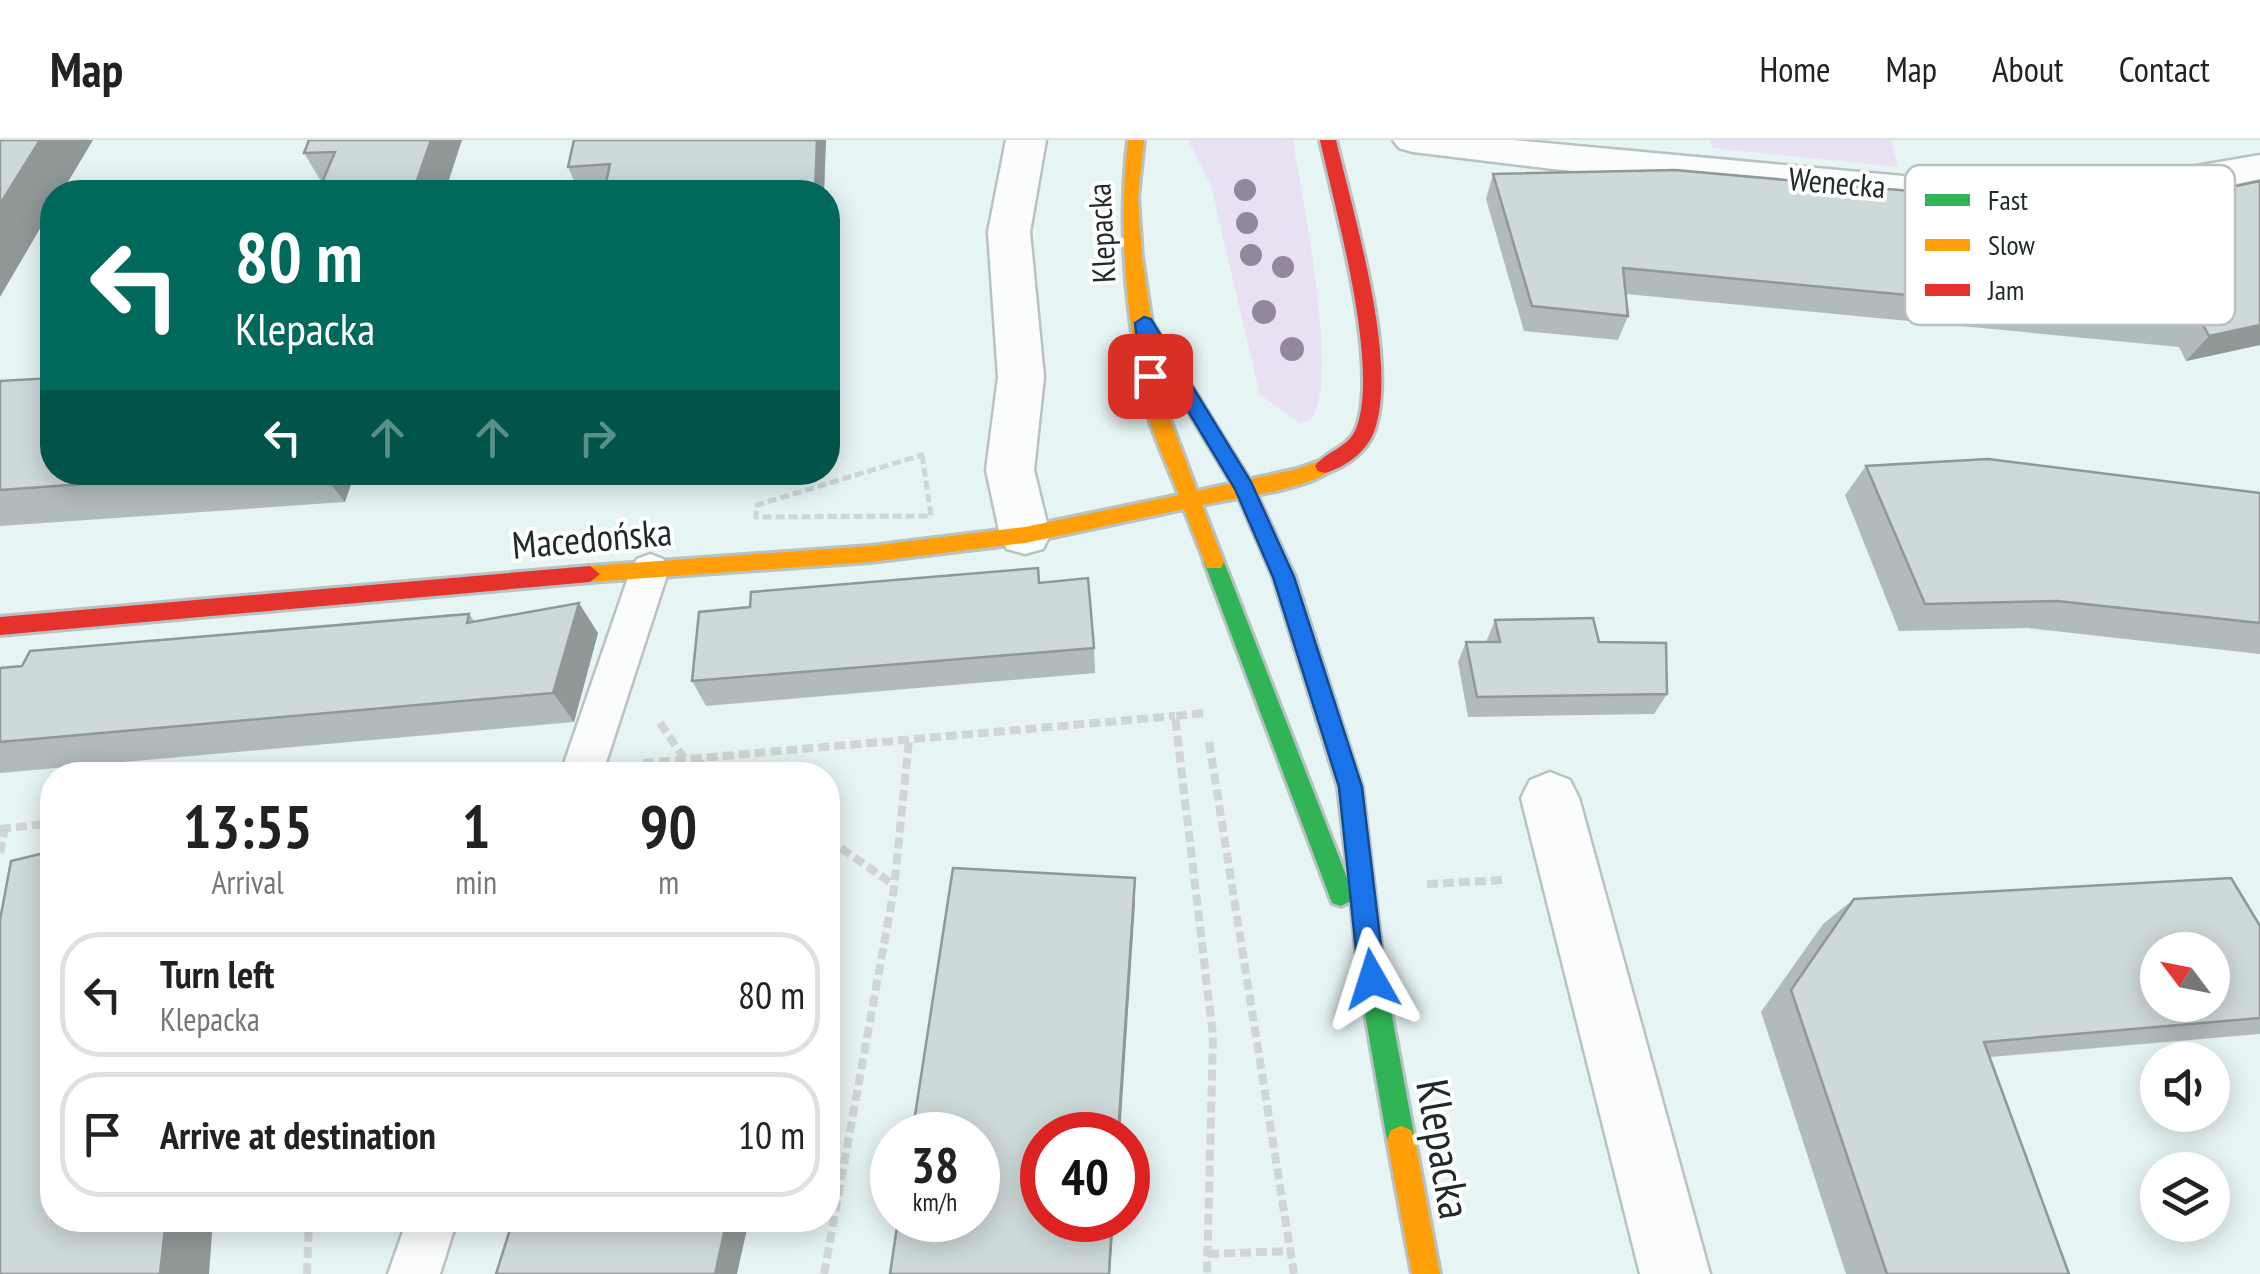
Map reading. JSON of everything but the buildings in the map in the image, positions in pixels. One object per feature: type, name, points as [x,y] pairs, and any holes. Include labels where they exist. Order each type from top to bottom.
[{"type":"street","points":[[1025,535],[1010,470],[1020,377],[1009,232],[1026,140]]},
{"type":"street","name":"Klepacka","points":[[1136,140],[1130,197],[1137,294],[1154,403],[1372,979]]},
{"type":"street","name":"Macedońska","points":[[0,626],[650,569],[870,554],[1025,535],[1301,476],[1339,462],[1370,425],[1374,395],[1354,267],[1328,140]]},
{"type":"street","name":"Wenecka","points":[[1413,140],[1553,158],[1905,189]]},
{"type":"street","name":"Wenecka","points":[[2235,172],[2260,167]]},
{"type":"street","name":"Klepacka","points":[[1144,323],[1244,487],[1284,577],[1350,787],[1372,979],[1426,1274]]},
{"type":"street","points":[[1550,798],[1675,1274]]},
{"type":"lane","points":[[585,762],[650,569]]},
{"type":"lane","points":[[414,1274],[428,1232]]},
{"type":"path","points":[[1201,695],[1294,1274]]},
{"type":"path","points":[[661,762],[1205,713]]},
{"type":"path","points":[[1175,716],[1213,1036],[1208,1274]]},
{"type":"path","points":[[840,1185],[894,884],[908,740]]},
{"type":"path","points":[[693,758],[699,762]]},
{"type":"path","points":[[0,853],[3,828],[40,824]]},
{"type":"path","points":[[840,846],[894,884]]},
{"type":"path","points":[[1424,884],[1570,876]]},
{"type":"path","points":[[308,1274],[309,1232]]},
{"type":"path","points":[[824,1274],[832,1232]]},
{"type":"path","points":[[1208,1254],[1290,1251]]},
{"type":"shaded area","points":[[1188,140],[1293,140],[1321,328],[1319,399],[1311,420],[1300,423],[1260,395],[1211,186]]},
{"type":"shaded area","points":[[1710,140],[1891,140],[1898,167],[1712,148]]},
{"type":"traffic: fast","points":[[1144,323],[1244,487],[1284,577],[1350,787],[1372,979],[1401,1140]]},
{"type":"traffic: fast","points":[[1214,562],[1341,895]]},
{"type":"traffic: slow","points":[[1136,140],[1130,197],[1133,257],[1154,403],[1214,562]]},
{"type":"traffic: slow","points":[[590,574],[870,554],[1025,535],[1301,476],[1325,466]]},
{"type":"traffic: slow","points":[[1401,1140],[1426,1274]]},
{"type":"traffic: jam","points":[[1325,466],[1358,443],[1371,406],[1367,332],[1328,140]]},
{"type":"traffic: jam","points":[[0,626],[590,574]]},
{"type":"route","points":[[1150,376],[1144,323],[1244,487],[1284,577],[1350,787],[1372,979]]}]
